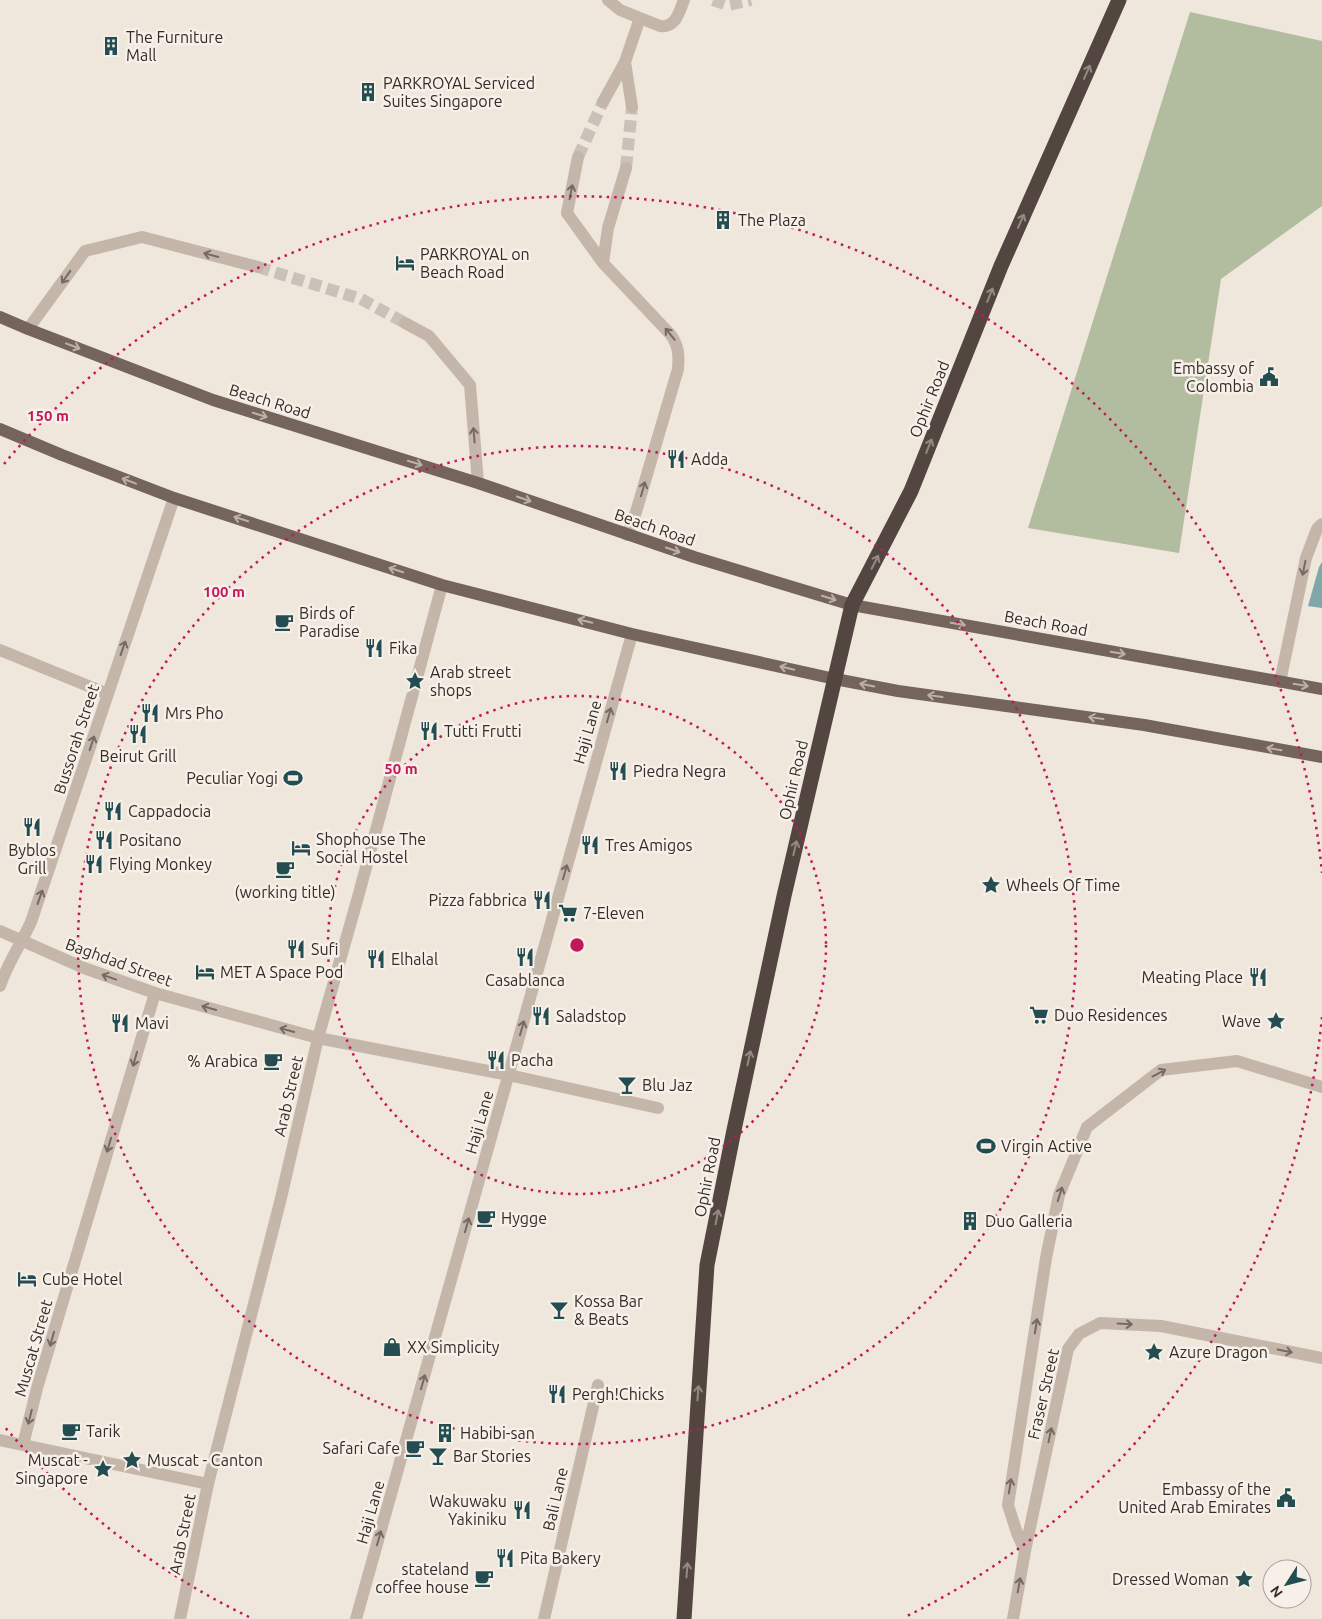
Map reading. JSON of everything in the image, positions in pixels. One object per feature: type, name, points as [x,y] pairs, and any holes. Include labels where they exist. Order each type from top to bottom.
[{"type":"highway","name":"Ophir Road","points":[[684,1619],[707,1265],[784,896],[852,605],[911,491],[1001,266],[1119,0]]},
{"type":"main road","name":"Beach Road","points":[[0,317],[213,400],[478,483],[694,557],[852,605],[1322,688]]},
{"type":"main road","points":[[0,429],[174,498],[442,585],[632,634],[835,680],[898,691],[1144,725],[1322,757]]},
{"type":"street","points":[[608,0],[620,10],[666,27],[672,25],[684,0]]},
{"type":"street","points":[[602,102],[625,62],[640,18]]},
{"type":"street","points":[[625,62],[632,107]]},
{"type":"street","points":[[578,157],[567,213],[603,263],[671,335],[676,342],[680,354],[675,378],[636,512],[627,535]]},
{"type":"street","points":[[603,263],[608,228],[626,168]]},
{"type":"street","points":[[28,329],[85,250],[142,237],[258,268]]},
{"type":"street","points":[[405,323],[429,336],[470,385],[478,483]]},
{"type":"street","name":"Bussorah Street","points":[[0,986],[3,976],[22,942],[60,838],[174,498]]},
{"type":"street","points":[[1280,682],[1306,558],[1317,529],[1322,524]]},
{"type":"street","name":"Arab Street","points":[[180,1619],[208,1484],[277,1216],[318,1038],[442,585]]},
{"type":"street","name":"Haji Lane","points":[[356,1619],[632,634]]},
{"type":"street","points":[[0,650],[108,694]]},
{"type":"street","name":"Baghdad Street","points":[[0,931],[84,968],[155,993],[318,1038],[509,1075],[658,1108]]},
{"type":"street","name":"Muscat Street","points":[[23,1445],[40,1379],[155,993]]},
{"type":"street","points":[[1025,1551],[1017,1534],[1008,1505],[1046,1258],[1059,1195],[1087,1127],[1161,1070],[1237,1061],[1322,1087]]},
{"type":"street","name":"Fraser Street","points":[[1013,1619],[1025,1551],[1068,1350],[1079,1334],[1100,1323],[1161,1326],[1322,1358]]},
{"type":"street","name":"Bali Lane","points":[[544,1619],[598,1385]]},
{"type":"street","points":[[0,1440],[208,1484]]},
{"type":"green space","points":[[1190,12],[1322,41],[1322,206],[1221,279],[1179,553],[1028,528]]},
{"type":"water","points":[[1322,562],[1322,608],[1308,606],[1319,567]]},
{"type":"tunnel","points":[[713,0],[728,5],[751,0]]},
{"type":"tunnel","points":[[578,157],[603,102]]},
{"type":"tunnel","points":[[626,168],[632,107]]},
{"type":"tunnel","points":[[258,267],[361,299],[405,323]]},
{"type":"place","name":"The Furniture Mall","points":[[111,46]]},
{"type":"place","name":"PARKROYAL Serviced Suites Singapore","points":[[368,92]]},
{"type":"place","name":"The Plaza","points":[[723,220]]},
{"type":"place","name":"PARKROYAL on Beach Road","points":[[405,263]]},
{"type":"place","name":"Embassy of Colombia","points":[[1269,377]]},
{"type":"place","name":"Adda","points":[[676,459]]},
{"type":"place","name":"Birds of Paradise","points":[[284,622]]},
{"type":"place","name":"Fika","points":[[374,648]]},
{"type":"place","name":"Arab street shops","points":[[415,681]]},
{"type":"place","name":"Mrs Pho","points":[[150,713]]},
{"type":"place","name":"Tutti Frutti","points":[[429,731]]},
{"type":"place","name":"Beirut Grill","points":[[138,734]]},
{"type":"place","name":"Piedra Negra","points":[[618,771]]},
{"type":"place","name":"Peculiar Yogi","points":[[293,778]]},
{"type":"place","name":"Cappadocia","points":[[113,811]]},
{"type":"place","name":"Byblos Grill","points":[[32,827]]},
{"type":"place","name":"Positano","points":[[104,840]]},
{"type":"place","name":"Tres Amigos","points":[[590,845]]},
{"type":"place","name":"Shophouse The Social Hostel","points":[[301,848]]},
{"type":"place","name":"Flying Monkey","points":[[94,864]]},
{"type":"place","name":"(working title)","points":[[285,869]]},
{"type":"place","name":"Wheels Of Time","points":[[991,885]]},
{"type":"place","name":"Pizza fabbrica","points":[[542,900]]},
{"type":"place","name":"7-Eleven","points":[[568,913]]},
{"type":"place","name":"Sufi","points":[[296,949]]},
{"type":"place","name":"Casablanca","points":[[525,957]]},
{"type":"place","name":"Elhalal","points":[[376,959]]},
{"type":"place","name":"MET A Space Pod","points":[[205,972]]},
{"type":"place","name":"Meating Place","points":[[1258,977]]},
{"type":"place","name":"Duo Residences","points":[[1039,1015]]},
{"type":"place","name":"Saladstop","points":[[541,1016]]},
{"type":"place","name":"Wave","points":[[1276,1021]]},
{"type":"place","name":"Mavi","points":[[120,1023]]},
{"type":"place","name":"Pacha","points":[[496,1060]]},
{"type":"place","name":"% Arabica","points":[[273,1061]]},
{"type":"place","name":"Blu Jaz","points":[[627,1085]]},
{"type":"place","name":"Virgin Active","points":[[986,1146]]},
{"type":"place","name":"Hygge","points":[[486,1218]]},
{"type":"place","name":"Duo Galleria","points":[[970,1221]]},
{"type":"place","name":"Cube Hotel","points":[[27,1279]]},
{"type":"place","name":"Kossa Bar & Beats","points":[[559,1310]]},
{"type":"place","name":"XX Simplicity","points":[[392,1347]]},
{"type":"place","name":"Azure Dragon","points":[[1154,1352]]},
{"type":"place","name":"Pergh!Chicks","points":[[557,1394]]},
{"type":"place","name":"Tarik","points":[[71,1431]]},
{"type":"place","name":"Habibi-san","points":[[445,1433]]},
{"type":"place","name":"Safari Cafe","points":[[415,1448]]},
{"type":"place","name":"Bar Stories","points":[[438,1456]]},
{"type":"place","name":"Muscat - Canton","points":[[132,1460]]},
{"type":"place","name":"Muscat - Singapore","points":[[103,1469]]},
{"type":"place","name":"Embassy of the United Arab Emirates","points":[[1286,1498]]},
{"type":"place","name":"Wakuwaku Yakiniku","points":[[522,1510]]},
{"type":"place","name":"Pita Bakery","points":[[505,1558]]},
{"type":"place","name":"stateland coffee house","points":[[484,1578]]},
{"type":"place","name":"Dressed Woman","points":[[1244,1579]]}]
